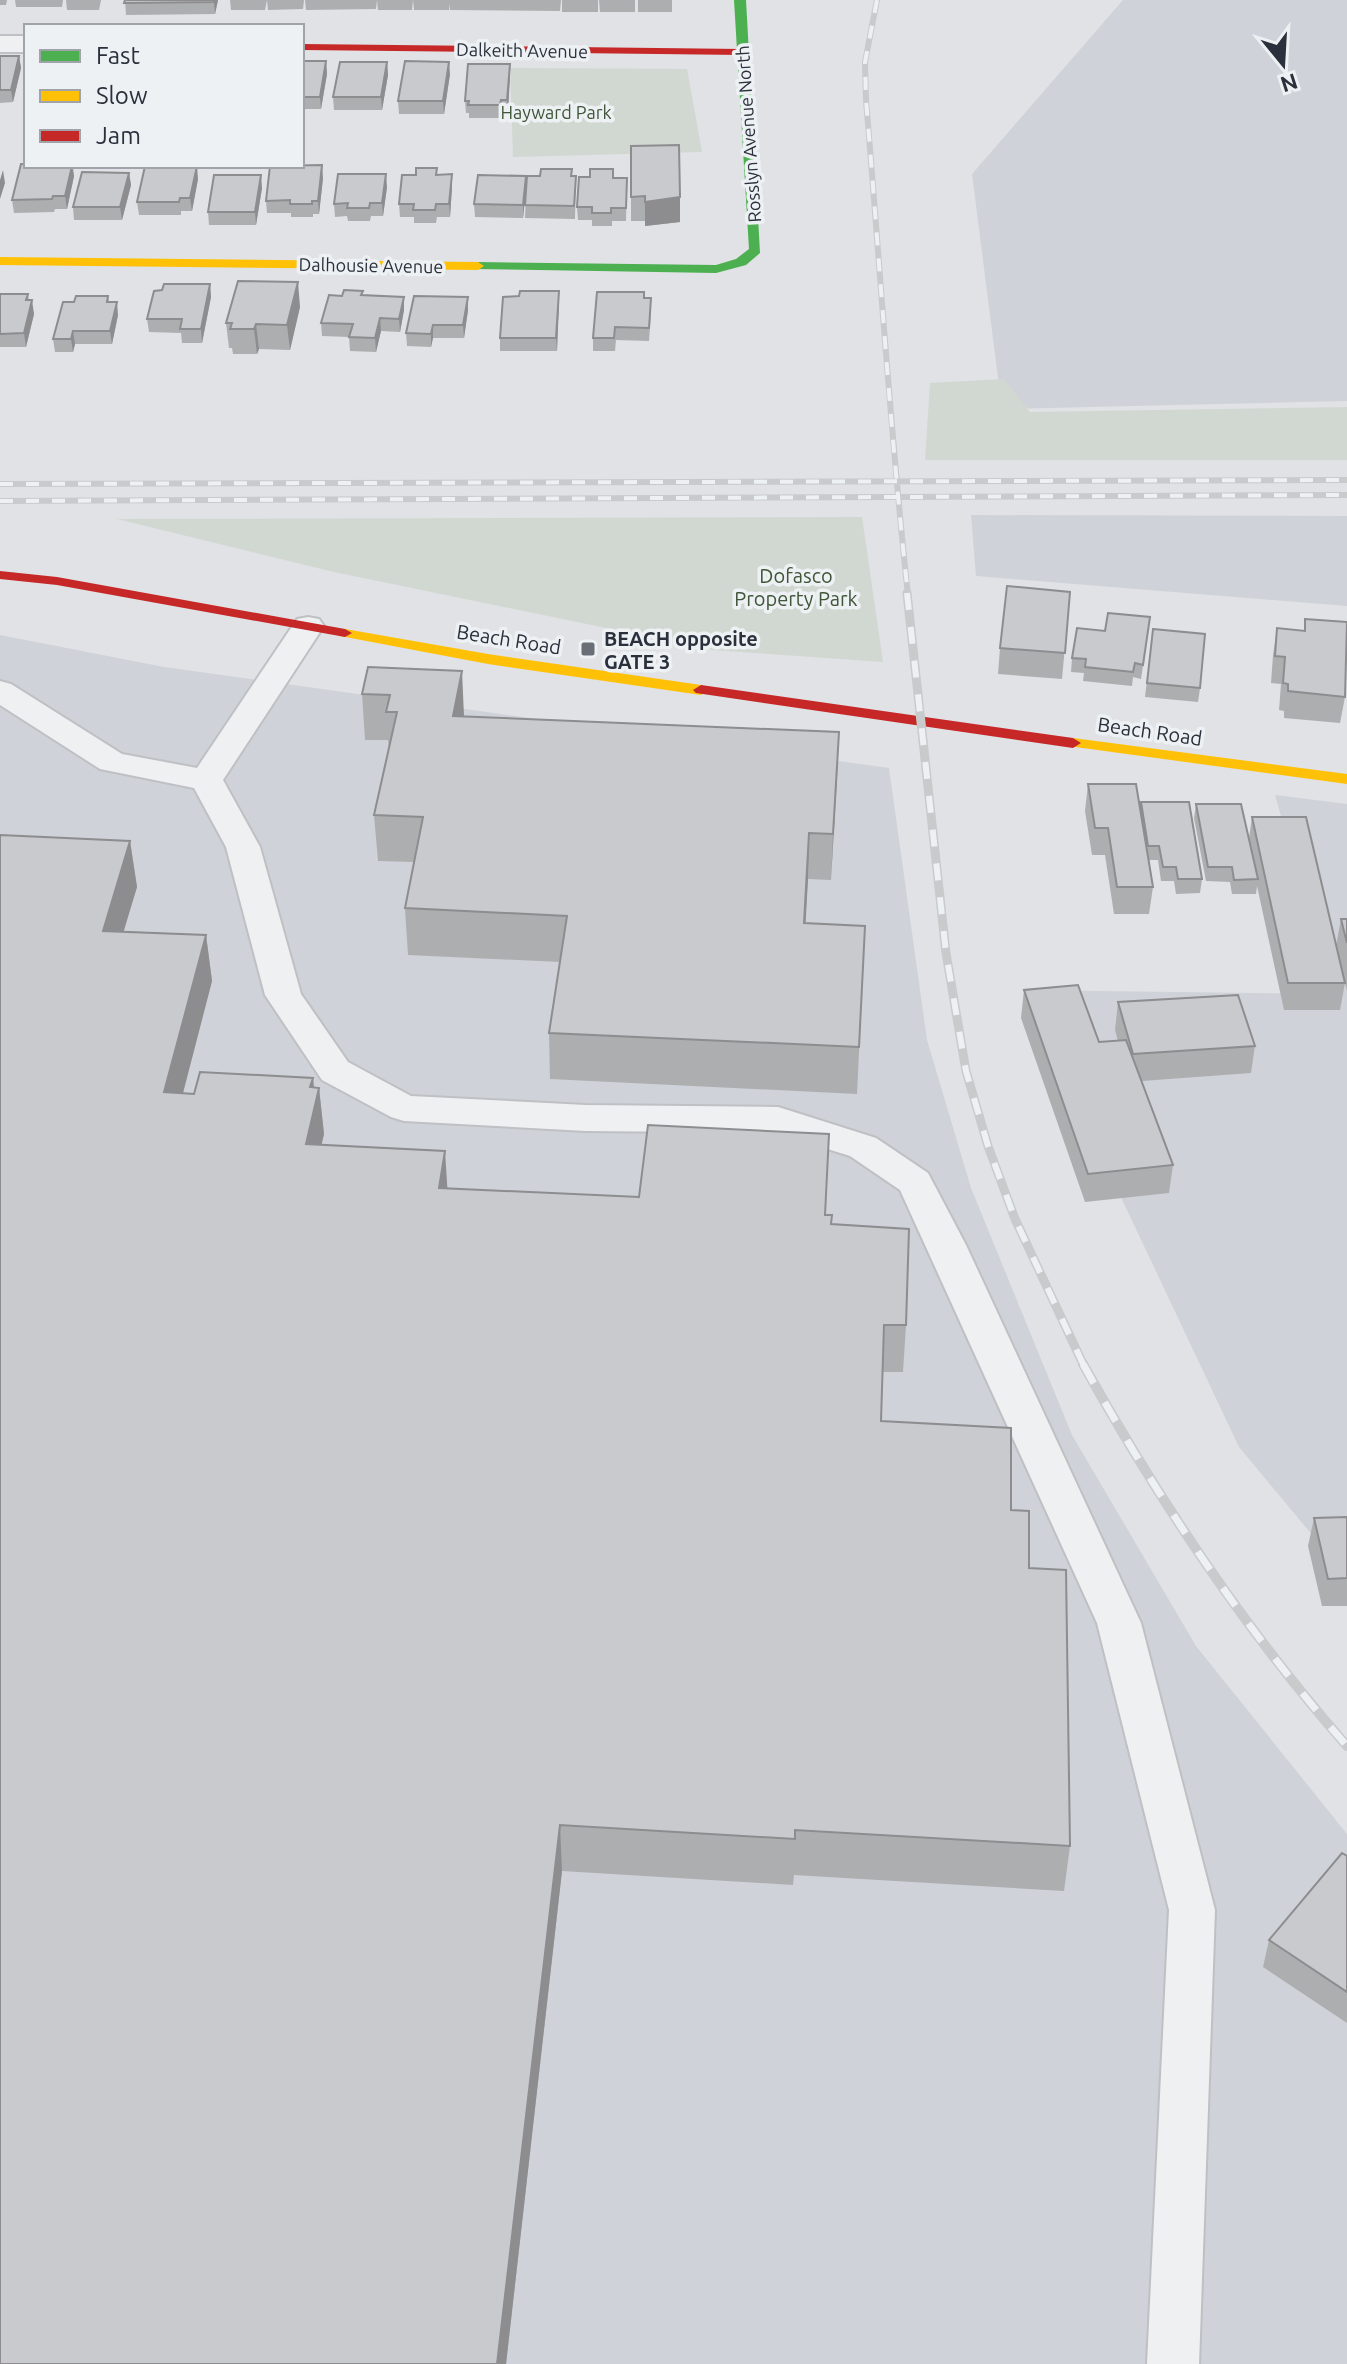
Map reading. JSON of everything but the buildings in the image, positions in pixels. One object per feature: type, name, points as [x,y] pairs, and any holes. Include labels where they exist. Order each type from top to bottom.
[{"type":"street","name":"Rosslyn Avenue North","points":[[740,0],[755,250],[741,262]]},
{"type":"street","points":[[0,44],[24,44]]},
{"type":"street","name":"Dalkeith Avenue","points":[[304,47],[742,52]]},
{"type":"street","name":"Dalhousie Avenue","points":[[0,261],[716,269],[741,262]]},
{"type":"street","name":"Beach Road","points":[[0,575],[57,581],[488,659],[1184,759],[1347,779]]},
{"type":"lane","points":[[206,780],[308,626]]},
{"type":"lane","points":[[0,691],[112,762],[206,780]]},
{"type":"lane","points":[[206,780],[243,847],[283,995],[335,1071],[404,1108],[586,1118],[778,1120],[863,1147],[915,1182],[947,1245],[1119,1623],[1192,1910],[1173,2364]]},
{"type":"shaded area","points":[[1123,0],[1347,0],[1347,401],[1002,409],[972,174]]},
{"type":"shaded area","points":[[971,515],[1347,516],[1347,606],[976,576]]},
{"type":"shaded area","points":[[0,635],[164,667],[889,768],[927,1040],[971,1188],[1072,1435],[1196,1646],[1347,1834],[1347,2364],[0,2364]]},
{"type":"shaded area","points":[[1275,795],[1347,804],[1347,1577],[1239,1447],[1023,990],[1332,994]]},
{"type":"green space","name":"Hayward Park","points":[[510,68],[687,69],[702,152],[513,157]]},
{"type":"green space","points":[[1004,379],[1030,412],[1347,407],[1347,460],[925,460],[930,383]]},
{"type":"green space","name":"Dofasco Property Park","points":[[862,517],[883,662],[713,650],[334,572],[117,519]]},
{"type":"railway","points":[[877,0],[865,62],[866,100],[897,481]]},
{"type":"railway","points":[[897,481],[1347,480]]},
{"type":"railway","points":[[0,484],[897,481]]},
{"type":"railway","points":[[897,481],[898,497]]},
{"type":"railway","points":[[898,497],[1347,495]]},
{"type":"railway","points":[[0,501],[898,497]]},
{"type":"railway","points":[[898,497],[908,595]]},
{"type":"railway","points":[[907,593],[946,953],[966,1071],[988,1146],[1015,1219],[1083,1365]]},
{"type":"railway","points":[[1083,1365],[1173,1514],[1238,1610],[1347,1746]]},
{"type":"traffic: fast","points":[[478,266],[716,269],[741,262],[755,250],[740,0]]},
{"type":"traffic: slow","points":[[0,261],[478,266]]},
{"type":"traffic: slow","points":[[345,633],[488,659],[701,690]]},
{"type":"traffic: slow","points":[[1073,743],[1347,779]]},
{"type":"traffic: jam","points":[[304,47],[742,52]]},
{"type":"traffic: jam","points":[[0,575],[57,581],[345,633]]},
{"type":"traffic: jam","points":[[701,690],[1073,743]]},
{"type":"place","name":"BEACH opposite GATE 3","points":[[588,649]]}]
